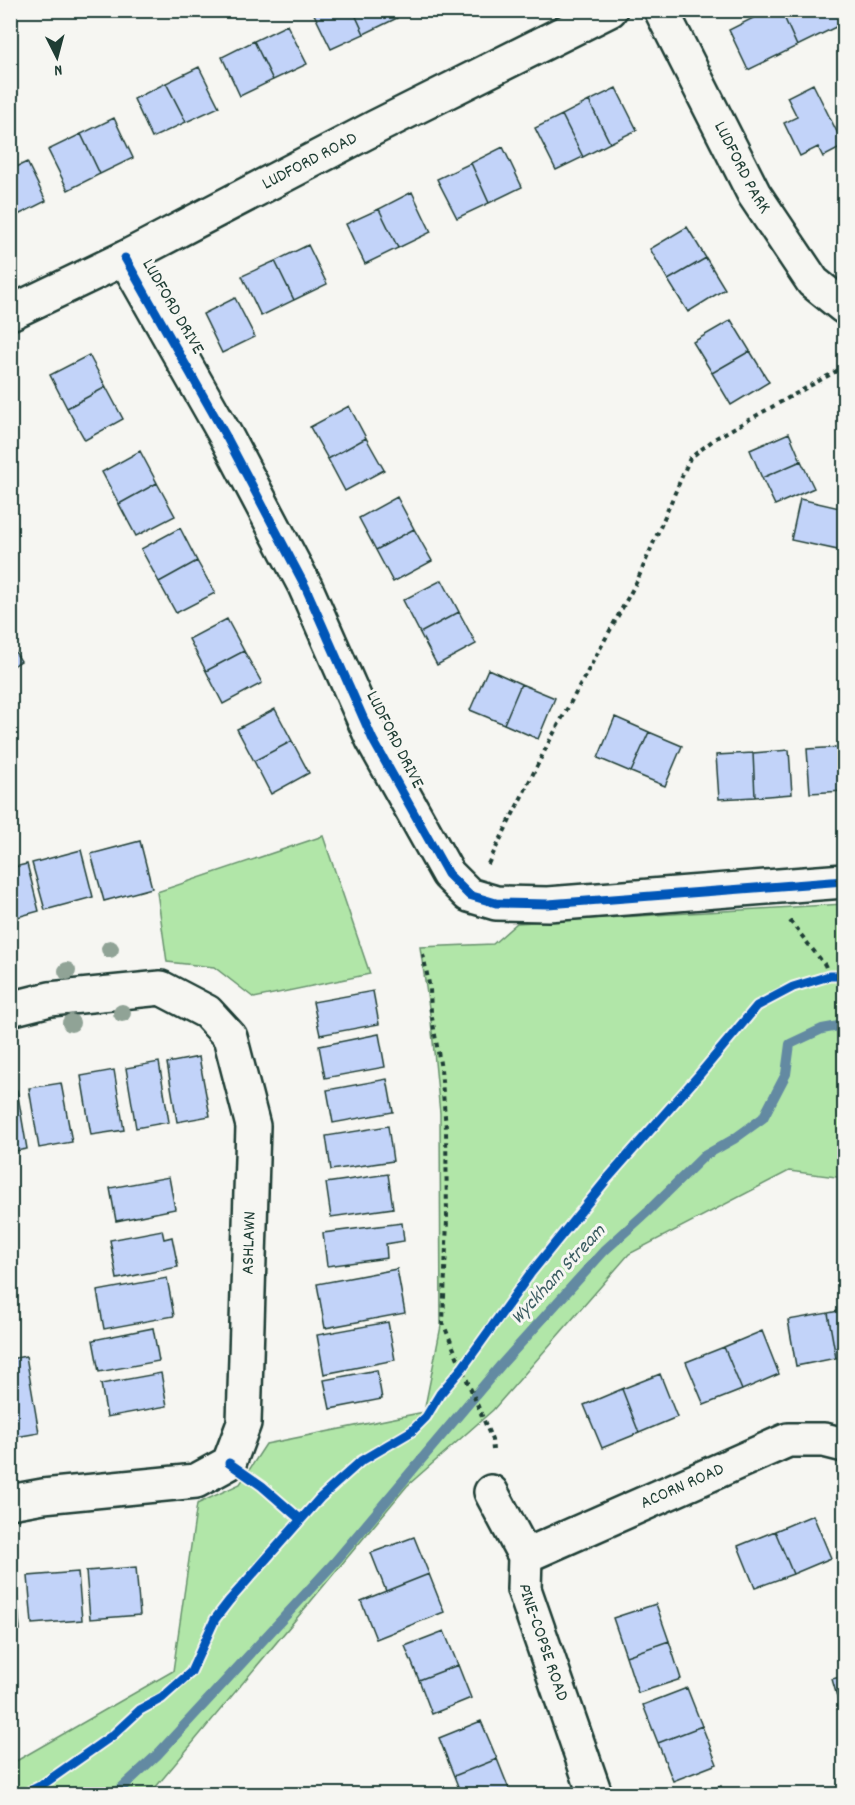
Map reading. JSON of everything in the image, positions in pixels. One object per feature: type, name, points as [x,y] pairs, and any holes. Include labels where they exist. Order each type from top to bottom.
[{"type":"street","name":"LUDFORD ROAD","points":[[10,313],[125,258],[376,127],[610,10]]},
{"type":"street","name":"LUDFORD PARK","points":[[661,10],[754,194],[813,282],[844,307]]},
{"type":"street","name":"LUDFORD DRIVE","points":[[125,258],[227,438],[305,586],[372,740],[448,874],[470,895],[496,903],[548,904],[844,881]]},
{"type":"street","name":"ASHLAWN","points":[[10,1009],[50,999],[161,988],[207,1012],[230,1037],[253,1126],[244,1423],[229,1462],[196,1481],[43,1496],[10,1502]]},
{"type":"street","name":"ACORN ROAD","points":[[525,1556],[788,1440],[824,1440],[844,1445]]},
{"type":"street","name":"PINE-COPSE ROAD","points":[[491,1492],[525,1556],[524,1589],[595,1794]]},
{"type":"path","points":[[484,873],[549,742],[638,581],[690,458],[716,438],[842,368]]},
{"type":"path","points":[[784,914],[825,965],[829,977]]},
{"type":"path","points":[[423,954],[441,1069],[446,1128],[447,1220],[443,1323],[492,1440],[493,1450]]},
{"type":"path","points":[[455,1376],[469,1358]]},
{"type":"green space","points":[[323,836],[370,974],[254,998],[214,967],[167,962],[157,892]]},
{"type":"green space","points":[[844,904],[844,1178],[789,1171],[629,1254],[493,1410],[407,1486],[150,1794],[11,1794],[11,1764],[173,1671],[197,1504],[240,1484],[266,1444],[424,1412],[441,1326],[440,1113],[431,1021],[420,947],[493,944],[517,923]]},
{"type":"building","points":[[312,10],[353,10],[364,34],[331,49]]},
{"type":"building","points":[[353,10],[394,10],[397,18],[364,34]]},
{"type":"building","points":[[769,10],[781,10],[797,46],[748,70],[729,30]]},
{"type":"building","points":[[781,10],[841,10],[844,23],[797,46]]},
{"type":"building","points":[[287,25],[307,64],[273,80],[254,41]]},
{"type":"building","points":[[254,41],[273,80],[240,96],[222,57]]},
{"type":"building","points":[[199,67],[219,107],[186,122],[166,83]]},
{"type":"building","points":[[166,83],[186,122],[152,138],[134,99]]},
{"type":"building","points":[[813,84],[844,146],[823,157],[818,147],[800,156],[784,123],[797,117],[787,97]]},
{"type":"building","points":[[616,88],[637,130],[610,143],[589,101]]},
{"type":"building","points":[[589,101],[610,143],[583,157],[562,115]]},
{"type":"building","points":[[562,115],[583,157],[556,170],[535,128]]},
{"type":"building","points":[[114,118],[133,158],[100,174],[81,134]]},
{"type":"building","points":[[81,134],[100,174],[68,190],[48,150]]},
{"type":"building","points":[[503,147],[522,187],[489,203],[471,163]]},
{"type":"building","points":[[27,162],[46,201],[14,217],[10,211],[10,170]]},
{"type":"building","points":[[471,163],[489,203],[457,218],[437,179]]},
{"type":"building","points":[[412,192],[431,232],[398,248],[379,209]]},
{"type":"building","points":[[379,209],[398,248],[365,264],[346,224]]},
{"type":"building","points":[[687,227],[706,258],[668,280],[650,249]]},
{"type":"building","points":[[308,245],[327,284],[294,300],[275,261]]},
{"type":"building","points":[[706,258],[725,289],[688,312],[668,280]]},
{"type":"building","points":[[275,261],[294,300],[261,316],[242,276]]},
{"type":"building","points":[[235,298],[255,337],[222,353],[203,314]]},
{"type":"building","points":[[731,320],[750,351],[712,373],[693,342]]},
{"type":"building","points":[[750,351],[769,382],[731,405],[712,373]]},
{"type":"building","points":[[89,355],[106,387],[67,408],[50,375]]},
{"type":"building","points":[[106,387],[123,419],[85,440],[67,408]]},
{"type":"building","points":[[349,406],[366,438],[328,459],[310,427]]},
{"type":"building","points":[[789,433],[801,461],[762,478],[750,450]]},
{"type":"building","points":[[366,438],[384,470],[345,491],[328,459]]},
{"type":"building","points":[[140,451],[157,483],[119,504],[102,472]]},
{"type":"building","points":[[801,461],[814,488],[775,505],[762,478]]},
{"type":"building","points":[[157,483],[175,516],[136,536],[119,504]]},
{"type":"building","points":[[397,497],[414,529],[376,550],[359,518]]},
{"type":"building","points":[[800,499],[844,509],[838,550],[791,540]]},
{"type":"building","points":[[180,528],[197,561],[159,582],[141,549]]},
{"type":"building","points":[[414,529],[432,561],[393,582],[376,550]]},
{"type":"building","points":[[197,561],[215,593],[176,613],[159,582]]},
{"type":"building","points":[[442,580],[459,612],[420,633],[403,600]]},
{"type":"building","points":[[459,612],[476,644],[437,665],[420,633]]},
{"type":"building","points":[[227,619],[244,651],[206,671],[189,639]]},
{"type":"building","points":[[10,644],[21,661],[10,668]]},
{"type":"building","points":[[244,651],[262,683],[223,704],[206,671]]},
{"type":"building","points":[[488,669],[521,684],[504,724],[470,710]]},
{"type":"building","points":[[521,684],[555,698],[538,739],[504,724]]},
{"type":"building","points":[[275,709],[292,741],[254,761],[237,729]]},
{"type":"building","points":[[615,717],[649,732],[631,772],[598,758]]},
{"type":"building","points":[[649,732],[682,746],[665,786],[631,772]]},
{"type":"building","points":[[292,741],[309,773],[271,794],[254,761]]},
{"type":"building","points":[[843,747],[844,791],[810,793],[807,749]]},
{"type":"building","points":[[789,750],[792,794],[755,797],[753,753]]},
{"type":"building","points":[[753,753],[755,797],[719,799],[716,755]]},
{"type":"building","points":[[140,841],[152,888],[104,901],[91,854]]},
{"type":"building","points":[[81,850],[93,897],[45,910],[32,863]]},
{"type":"building","points":[[27,864],[39,911],[10,919],[10,868]]},
{"type":"building","points":[[373,991],[379,1024],[320,1035],[313,1002]]},
{"type":"building","points":[[379,1034],[385,1067],[325,1078],[319,1046]]},
{"type":"building","points":[[199,1057],[210,1116],[177,1122],[167,1063]]},
{"type":"building","points":[[159,1062],[169,1122],[136,1128],[126,1068]]},
{"type":"building","points":[[114,1070],[124,1130],[91,1135],[81,1076]]},
{"type":"building","points":[[387,1079],[393,1112],[333,1123],[327,1090]]},
{"type":"building","points":[[61,1083],[72,1142],[39,1148],[29,1088]]},
{"type":"building","points":[[17,1090],[27,1149],[10,1152],[10,1091]]},
{"type":"building","points":[[388,1126],[393,1161],[331,1170],[326,1136]]},
{"type":"building","points":[[388,1174],[393,1208],[331,1217],[326,1183]]},
{"type":"building","points":[[169,1177],[175,1209],[116,1221],[110,1188]]},
{"type":"building","points":[[402,1223],[404,1241],[386,1244],[387,1258],[327,1266],[323,1233]]},
{"type":"building","points":[[162,1230],[164,1239],[172,1237],[178,1267],[117,1279],[110,1240]]},
{"type":"building","points":[[397,1269],[405,1313],[325,1328],[317,1284]]},
{"type":"building","points":[[167,1278],[174,1316],[104,1329],[97,1291]]},
{"type":"building","points":[[844,1310],[844,1357],[836,1358],[828,1313]]},
{"type":"building","points":[[828,1313],[836,1358],[796,1366],[788,1320]]},
{"type":"building","points":[[388,1322],[395,1360],[324,1374],[317,1335]]},
{"type":"building","points":[[153,1328],[159,1361],[99,1372],[93,1340]]},
{"type":"building","points":[[762,1331],[779,1374],[742,1390],[724,1347]]},
{"type":"building","points":[[724,1347],[742,1390],[704,1405],[686,1362]]},
{"type":"building","points":[[26,1356],[39,1433],[10,1438],[10,1359]]},
{"type":"building","points":[[377,1370],[382,1399],[330,1409],[324,1380]]},
{"type":"building","points":[[161,1373],[167,1406],[107,1417],[101,1384]]},
{"type":"building","points":[[660,1374],[677,1417],[639,1433],[622,1389]]},
{"type":"building","points":[[622,1389],[639,1433],[602,1448],[584,1405]]},
{"type":"building","points":[[813,1515],[831,1558],[793,1574],[775,1531]]},
{"type":"building","points":[[775,1531],[793,1574],[755,1588],[738,1546]]},
{"type":"building","points":[[414,1537],[429,1574],[386,1591],[371,1553]]},
{"type":"building","points":[[136,1567],[140,1615],[90,1619],[86,1571]]},
{"type":"building","points":[[78,1572],[82,1620],[32,1624],[28,1576]]},
{"type":"building","points":[[429,1574],[444,1612],[376,1639],[361,1601]]},
{"type":"building","points":[[16,1581],[20,1630],[10,1630],[10,1582]]},
{"type":"building","points":[[656,1604],[669,1641],[626,1656],[613,1618]]},
{"type":"building","points":[[444,1631],[458,1665],[419,1680],[405,1646]]},
{"type":"building","points":[[669,1641],[681,1679],[638,1693],[626,1656]]},
{"type":"building","points":[[458,1665],[471,1698],[432,1714],[419,1680]]},
{"type":"building","points":[[844,1676],[844,1706],[840,1707],[832,1679]]},
{"type":"building","points":[[687,1688],[702,1726],[658,1743],[643,1705]]},
{"type":"building","points":[[481,1721],[497,1759],[454,1776],[439,1738]]},
{"type":"building","points":[[702,1726],[717,1764],[673,1781],[658,1743]]},
{"type":"building","points":[[497,1759],[511,1794],[461,1794],[454,1776]]},
{"type":"building","points":[[721,1786],[724,1794],[697,1794]]},
{"type":"waterway","name":"Wyckham Stream","points":[[115,1794],[157,1755],[334,1563],[501,1365],[604,1251],[704,1156],[734,1139],[763,1118],[786,1074],[790,1044],[822,1029],[844,1025]]},
{"type":"cycle path","points":[[125,258],[227,438],[305,586],[373,740],[448,874],[469,895],[496,903],[548,904],[844,881]]},
{"type":"cycle path","points":[[24,1794],[42,1785],[113,1735],[140,1710],[162,1698],[191,1672],[215,1619],[229,1601],[320,1498],[361,1461],[412,1431],[426,1417],[440,1394],[463,1367],[530,1274],[608,1178],[757,1006],[793,987],[829,976],[844,976]]},
{"type":"cycle path","points":[[229,1463],[262,1486],[300,1519]]}]
